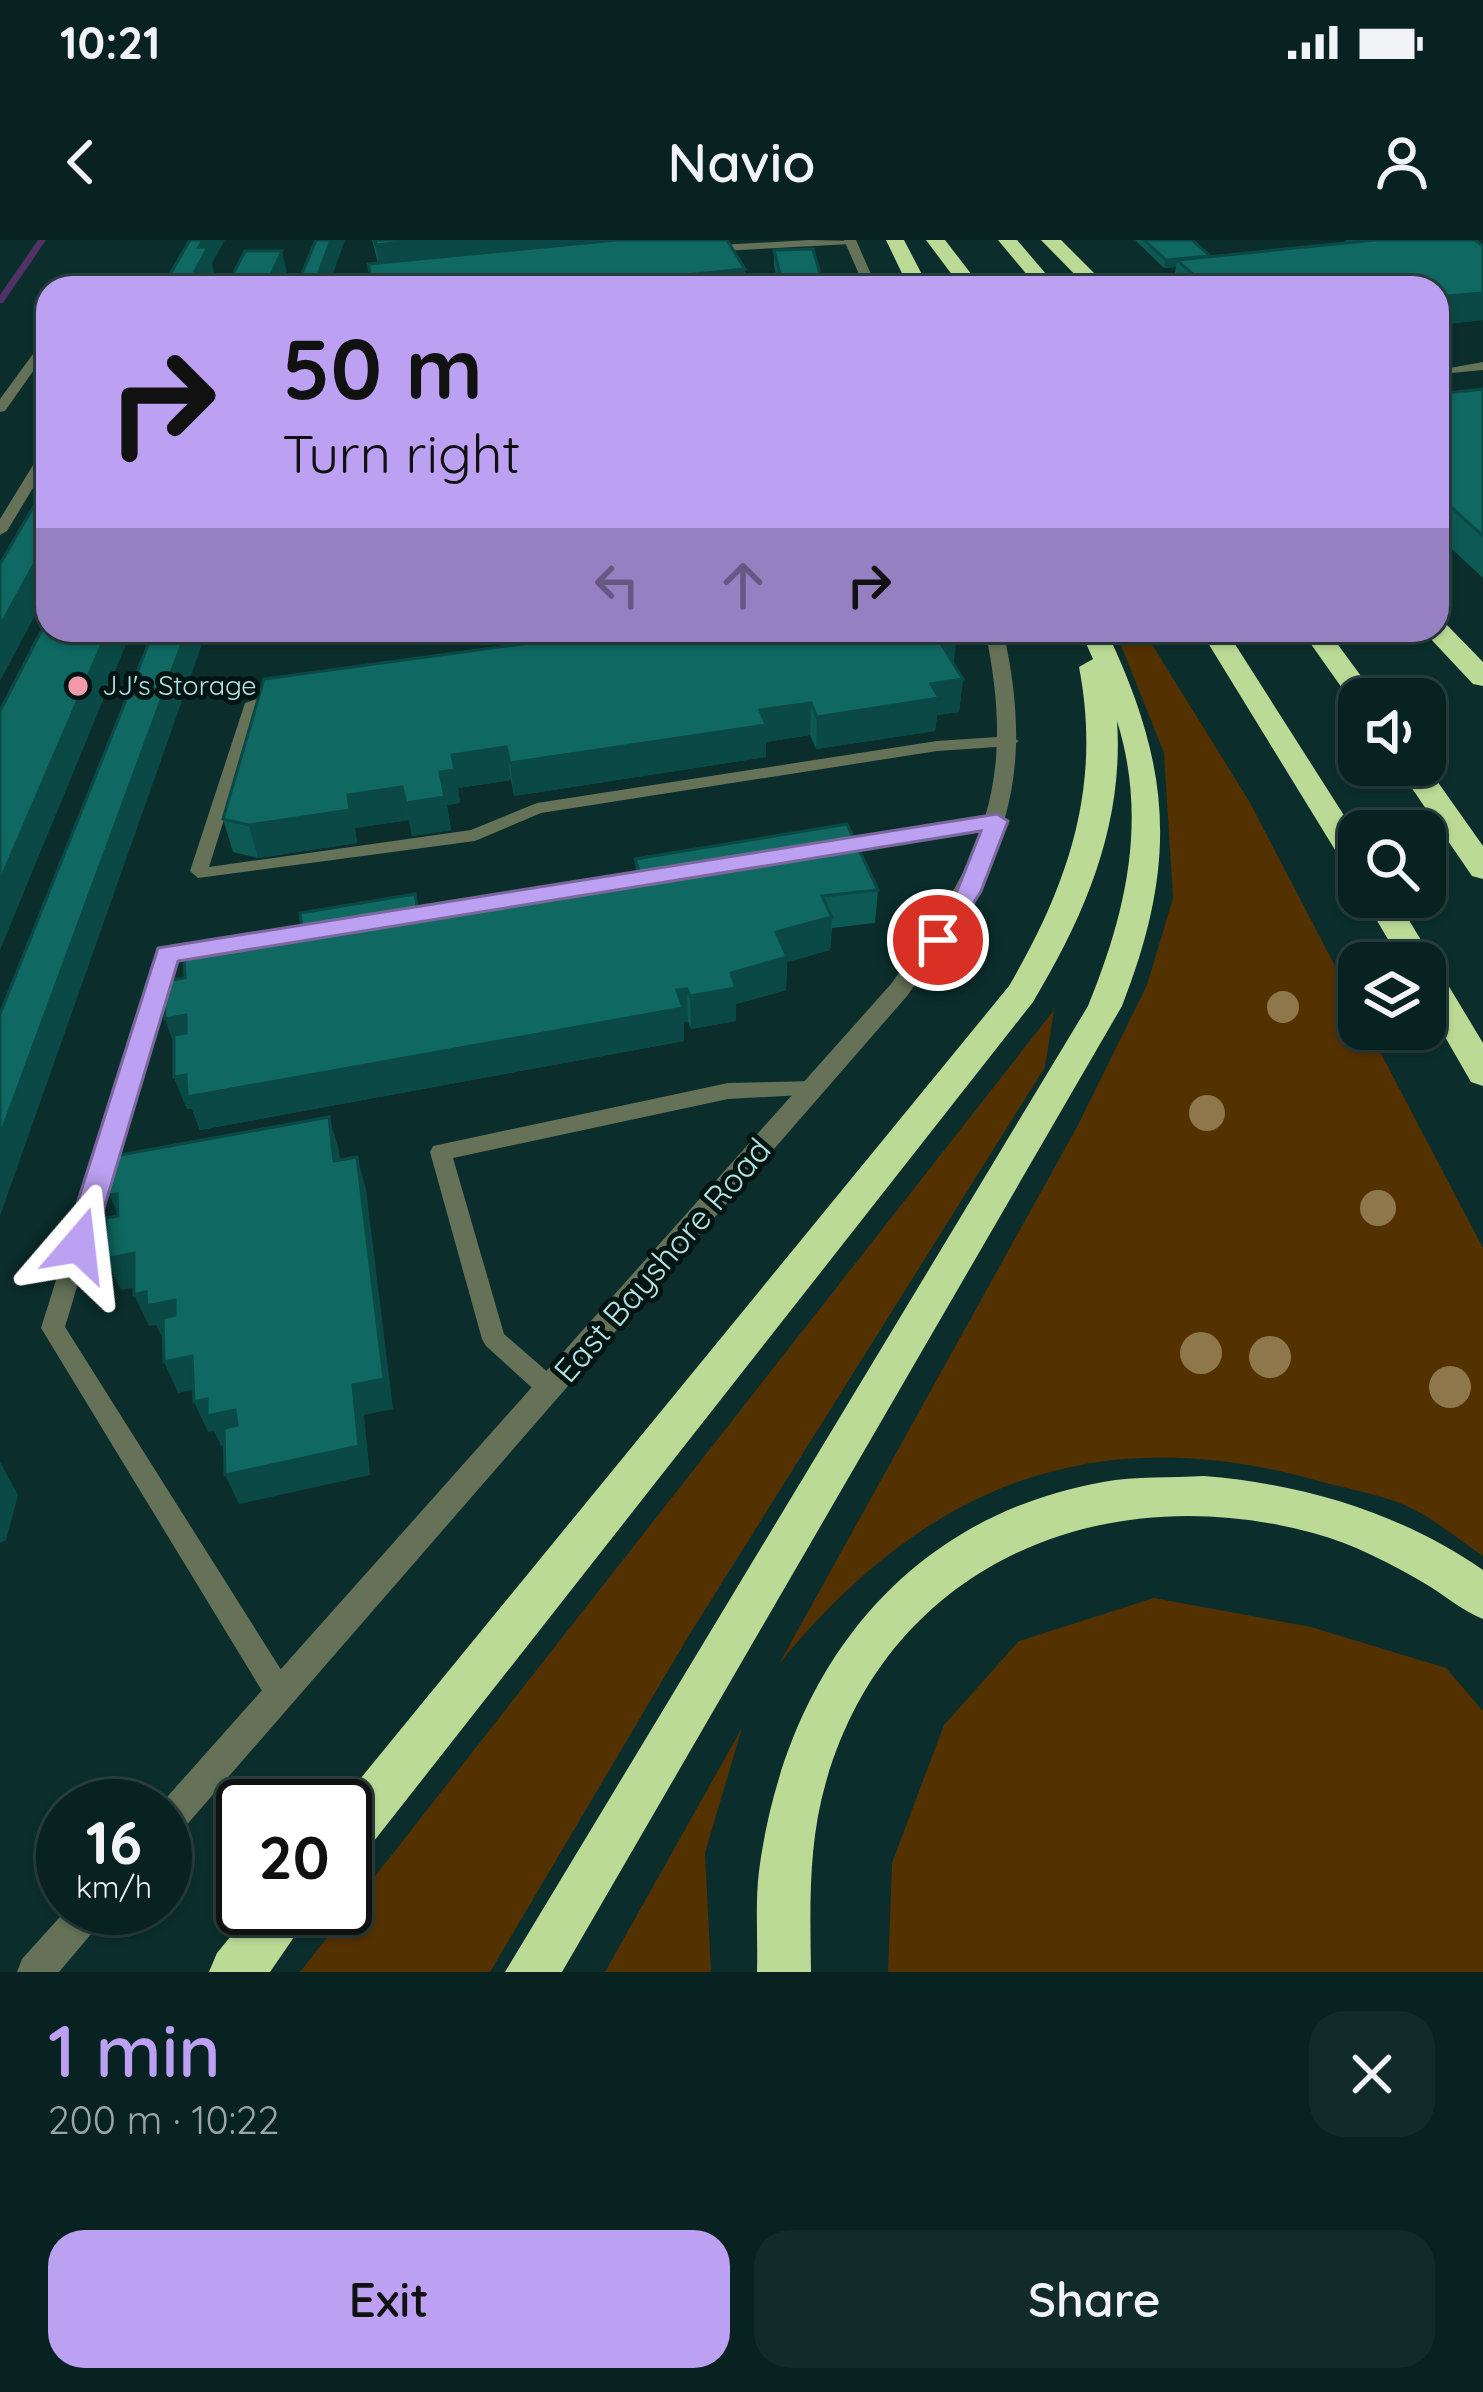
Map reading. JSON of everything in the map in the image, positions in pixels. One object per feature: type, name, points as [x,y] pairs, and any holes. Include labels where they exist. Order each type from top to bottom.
[{"type":"highway","points":[[895,240],[913,276]]},
{"type":"highway","points":[[935,240],[963,276]]},
{"type":"highway","points":[[1007,240],[1038,276]]},
{"type":"highway","points":[[1050,240],[1087,276]]},
{"type":"highway","points":[[372,1803],[1021,994],[1069,908],[1100,821],[1107,737],[1103,702],[1083,642]]},
{"type":"highway","points":[[532,1972],[1064,1081],[1123,967],[1147,876],[1149,788],[1127,702],[1099,642]]},
{"type":"highway","points":[[1220,642],[1338,830]]},
{"type":"highway","points":[[1323,642],[1349,678]]},
{"type":"highway","points":[[1448,642],[1483,678]]},
{"type":"highway","points":[[1426,786],[1483,868]]},
{"type":"highway","points":[[1446,1009],[1483,1072]]},
{"type":"highway","points":[[784,1972],[778,1904],[789,1820],[808,1749],[838,1687],[882,1629],[926,1582],[976,1545],[1031,1519],[1095,1501],[1164,1494],[1239,1497],[1312,1512],[1391,1541],[1483,1598]]},
{"type":"highway","points":[[236,1972],[266,1935]]},
{"type":"street","points":[[851,241],[866,276]]},
{"type":"street","points":[[1451,369],[1483,366]]},
{"type":"street","name":"East Bayshore Road","points":[[192,1793],[813,1089],[938,940],[969,891],[997,821],[1011,741],[1006,671],[998,642]]},
{"type":"street","points":[[34,1972],[67,1935]]},
{"type":"lane","points":[[683,251],[851,241]]},
{"type":"lane","points":[[0,408],[36,358]]},
{"type":"lane","points":[[0,531],[36,472]]},
{"type":"lane","points":[[305,693],[253,703],[199,871],[476,835],[537,808],[937,746],[1011,741]]},
{"type":"lane","points":[[797,853],[997,821]]},
{"type":"lane","points":[[377,920],[681,872]]},
{"type":"lane","points":[[280,1694],[53,1328],[167,954],[354,924]]},
{"type":"lane","points":[[549,1388],[494,1339],[441,1152],[728,1091],[813,1089]]},
{"type":"shaded area","points":[[1120,642],[1150,642],[1249,801],[1338,972],[1338,1050],[1379,1050],[1483,1248],[1483,1556],[1407,1506],[1319,1481],[1237,1463],[1160,1457],[1088,1464],[1019,1481],[955,1511],[893,1551],[835,1602],[779,1664],[1077,1127],[1147,985],[1173,898],[1164,753]]},
{"type":"shaded area","points":[[1054,1010],[1045,1067],[688,1637],[490,1972],[300,1972],[329,1935],[372,1935],[372,1880]]},
{"type":"shaded area","points":[[1154,1598],[1311,1627],[1446,1668],[1483,1711],[1483,1972],[888,1972],[892,1863],[944,1725],[1019,1641]]},
{"type":"shaded area","points":[[742,1728],[705,1853],[711,1972],[605,1972]]},
{"type":"building","points":[[190,240],[203,240],[199,247],[208,247],[192,276],[169,276]]},
{"type":"building","points":[[316,240],[331,240],[318,276],[301,276]]},
{"type":"building","points":[[375,240],[426,240],[376,245]]},
{"type":"building","points":[[616,240],[727,240],[745,269],[676,276],[371,276],[368,264]]},
{"type":"building","points":[[1144,240],[1192,240],[1210,256],[1166,260]]},
{"type":"building","points":[[1375,240],[1475,240],[1483,246],[1483,293],[1449,296],[1449,276],[1195,276],[1177,260]]},
{"type":"building","points":[[813,249],[820,276],[780,276],[774,250]]},
{"type":"building","points":[[245,251],[282,251],[271,276],[232,276]]},
{"type":"building","points":[[1483,389],[1483,536],[1449,505],[1449,393]]},
{"type":"building","points":[[36,502],[36,561],[0,626],[0,564]]},
{"type":"building","points":[[36,641],[103,642],[0,881],[0,711]]},
{"type":"building","points":[[149,642],[183,642],[0,1136],[0,1014]]},
{"type":"building","points":[[537,642],[940,642],[963,679],[931,684],[939,698],[817,717],[811,703],[760,710],[766,725],[510,763],[506,747],[452,755],[455,770],[440,772],[445,797],[406,803],[402,787],[348,795],[350,810],[249,825],[223,819],[264,679]]},
{"type":"building","points":[[847,824],[878,890],[822,896],[832,917],[776,932],[787,957],[731,973],[736,988],[690,996],[687,989],[677,990],[683,1008],[187,1097],[186,1075],[174,1077],[174,1035],[186,1033],[186,1015],[165,1019],[164,981],[185,978],[184,957],[303,937],[300,913],[415,894],[419,919],[643,882],[635,859]]},
{"type":"building","points":[[329,1117],[334,1161],[357,1157],[384,1379],[353,1385],[359,1446],[225,1475],[224,1428],[237,1425],[235,1410],[207,1416],[207,1399],[194,1402],[192,1356],[164,1362],[163,1318],[175,1315],[175,1300],[147,1306],[146,1292],[134,1295],[134,1253],[106,1259],[106,1218],[118,1216],[117,1194],[109,1195],[109,1157]]},
{"type":"waterway","points":[[0,301],[42,240]]},
{"type":"place","name":"JJ's Storage","points":[[78,686]]},
{"type":"route","points":[[79,1245],[167,954],[997,821],[969,891],[938,940]]}]
